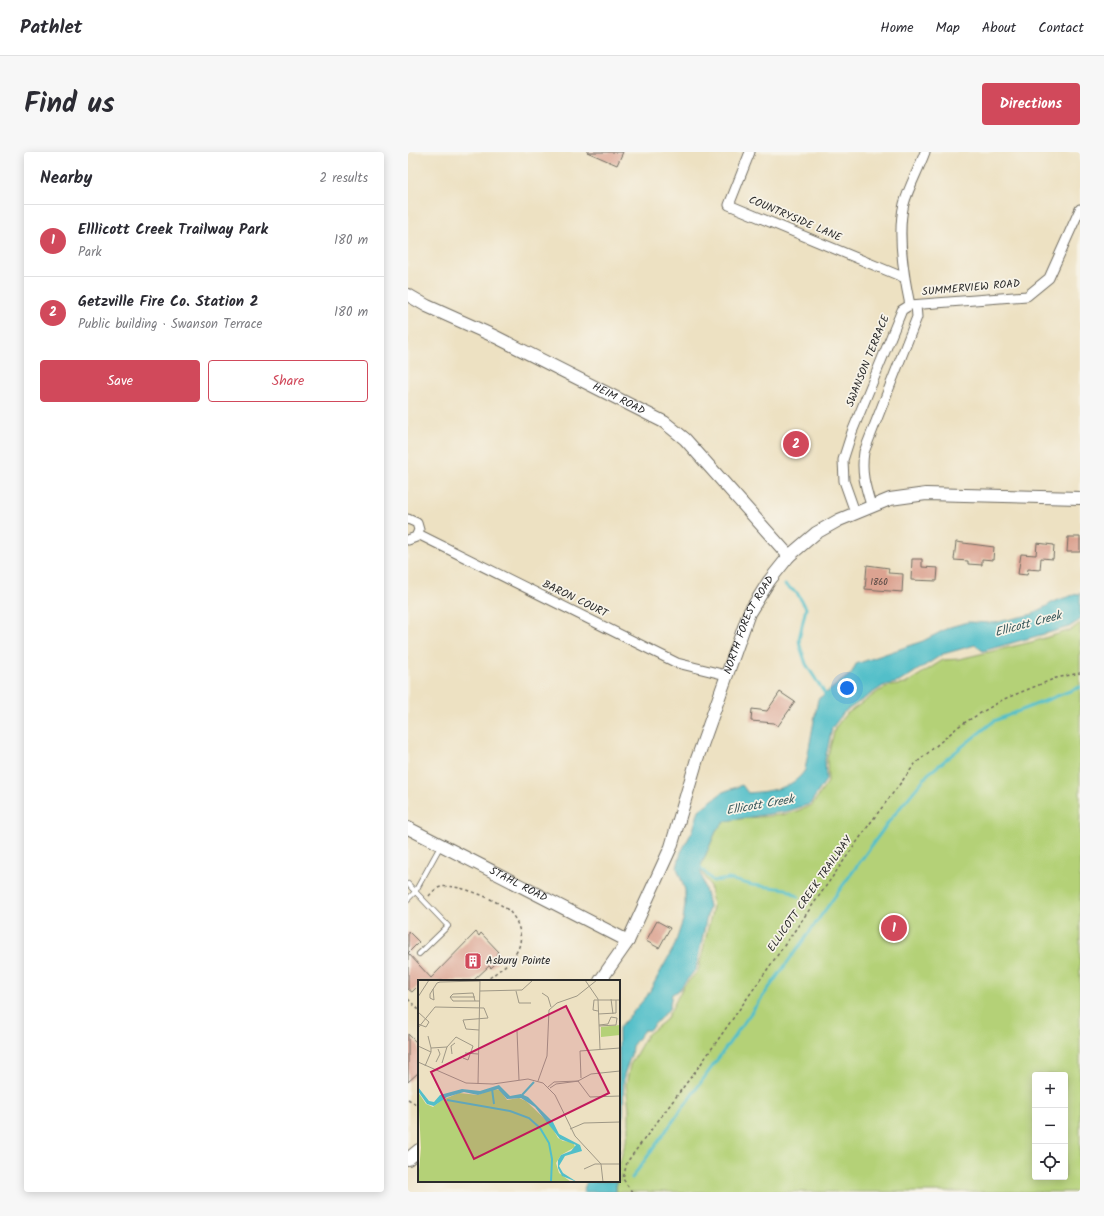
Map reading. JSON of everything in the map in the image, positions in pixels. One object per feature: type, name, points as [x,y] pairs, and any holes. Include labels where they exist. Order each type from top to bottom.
[{"type":"street","name":"COUNTRYSIDE LANE","points":[[750,152],[729,205],[905,278]]},
{"type":"street","points":[[871,505],[864,483],[862,467],[864,452],[917,317],[905,278],[901,224],[904,203],[925,152]]},
{"type":"street","name":"SUMMERVIEW ROAD","points":[[913,305],[1027,296],[1049,278],[1080,210]]},
{"type":"street","name":"HEIM ROAD","points":[[408,295],[427,306],[502,341],[664,422],[685,439],[789,556]]},
{"type":"street","name":"SWANSON TERRACE","points":[[855,512],[844,481],[843,460],[852,432],[902,310],[913,305]]},
{"type":"street","name":"NORTH FOREST ROAD","points":[[601,980],[628,941],[671,847],[697,759],[749,613],[769,581],[789,556],[816,533],[855,512],[890,499],[926,494],[1080,498]]},
{"type":"street","points":[[408,519],[417,523],[418,534],[413,539],[408,540]]},
{"type":"street","name":"BARON COURT","points":[[418,534],[677,663],[726,675]]},
{"type":"street","name":"STAHL ROAD","points":[[408,828],[628,941]]},
{"type":"street","points":[[408,1159],[418,1151]]},
{"type":"lane","points":[[408,899],[415,892],[441,845]]},
{"type":"lane","points":[[408,884],[448,926],[419,954]]},
{"type":"path","name":"ELLICOTT CREEK TRAILWAY","points":[[632,1192],[624,1179],[627,1162],[703,1061],[871,822],[915,764],[960,726],[1004,700],[1056,678],[1080,673]]},
{"type":"path","points":[[423,900],[438,888],[454,887],[488,899],[510,912],[520,932],[519,948],[508,963],[487,980]]},
{"type":"path","points":[[408,999],[418,1009]]},
{"type":"path","points":[[408,1099],[418,1105]]},
{"type":"green space","points":[[1080,623],[1080,1192],[616,1192],[616,1182],[620,1182],[620,1162],[629,1131],[629,1108],[626,1085],[630,1065],[647,1035],[666,1020],[683,987],[698,971],[713,907],[710,886],[700,868],[718,827],[728,820],[781,815],[812,805],[828,782],[827,759],[835,728],[845,715],[879,691],[890,686],[905,684],[943,660],[959,659],[1032,642],[1071,630]]},
{"type":"water","name":"Ellicott Creek","points":[[1080,593],[1080,620],[1069,627],[983,651],[975,645],[943,654],[899,682],[883,686],[844,712],[832,728],[825,760],[826,780],[810,804],[788,811],[726,821],[717,829],[700,868],[709,906],[696,969],[678,991],[672,994],[669,1009],[649,1030],[644,1030],[632,1046],[631,1055],[624,1075],[623,1114],[620,1143],[620,1027],[647,996],[674,947],[683,920],[685,905],[685,890],[677,868],[681,852],[693,830],[699,810],[723,792],[742,785],[748,793],[772,790],[787,786],[800,777],[805,770],[818,699],[851,674],[856,664],[923,641],[950,627],[968,622],[994,623],[1033,614],[1055,601]]},
{"type":"water","points":[[587,1182],[616,1182],[616,1192],[583,1192]]},
{"type":"building","points":[[587,152],[623,152],[617,165]]},
{"type":"building","points":[[1068,537],[1080,537],[1080,552],[1067,552]]},
{"type":"building","points":[[956,542],[994,547],[993,560],[982,559],[982,565],[968,564],[968,561],[954,560]]},
{"type":"building","points":[[1037,543],[1054,545],[1053,559],[1041,558],[1040,570],[1028,569],[1027,575],[1018,574],[1021,554],[1036,555]]},
{"type":"building","points":[[912,559],[922,559],[922,567],[938,568],[937,581],[911,580]]},
{"type":"building","points":[[867,565],[889,568],[888,573],[903,574],[902,592],[865,589]]},
{"type":"building","points":[[780,692],[795,702],[778,726],[774,723],[751,721],[752,709],[767,711]]},
{"type":"building","points":[[657,921],[670,928],[659,948],[646,941]]},
{"type":"building","points":[[408,931],[419,942],[408,953]]},
{"type":"building","name":"Asbury Pointe","points":[[476,932],[479,936],[481,933],[499,952],[497,954],[501,958],[491,968],[489,966],[474,980],[418,980],[418,986],[412,992],[408,989],[408,953],[431,978]]},
{"type":"building","points":[[408,1034],[418,1044],[418,1073],[408,1082]]},
{"type":"waterway","points":[[785,585],[797,593],[806,608],[799,639],[800,646],[806,664],[827,697]]},
{"type":"waterway","points":[[632,1178],[890,820],[928,774],[994,721],[1080,687]]},
{"type":"waterway","points":[[699,866],[713,881],[729,879],[752,885],[786,889],[799,897]]},
{"type":"place","name":"Getzville Fire Co. Station 2","points":[[796,444]]},
{"type":"place","name":"Elllicott Creek Trailway Park","points":[[894,928]]},
{"type":"place","name":"Asbury Pointe","points":[[473,961]]}]
